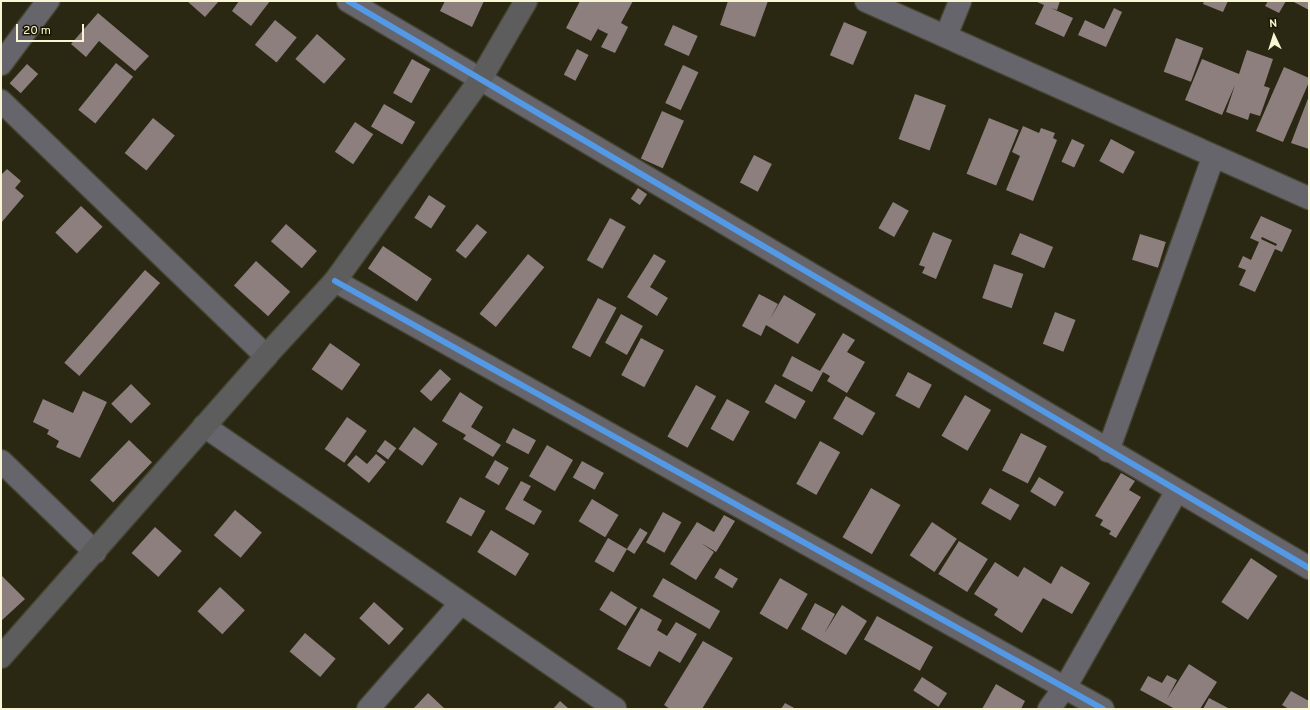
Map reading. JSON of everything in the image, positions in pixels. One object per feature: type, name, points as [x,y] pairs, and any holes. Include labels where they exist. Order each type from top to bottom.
[{"type":"street","points":[[1,64],[48,1]]},
{"type":"street","points":[[348,1],[1108,451],[1309,568]]},
{"type":"street","points":[[1,657],[266,356],[335,281],[480,80],[526,1]]},
{"type":"street","points":[[866,1],[1213,157],[1309,198]]},
{"type":"street","points":[[946,36],[960,1]]},
{"type":"street","points":[[1,100],[266,356]]},
{"type":"street","points":[[1108,451],[1213,157]]},
{"type":"street","points":[[335,281],[1066,686],[1104,709]]},
{"type":"street","points":[[204,426],[615,709]]},
{"type":"street","points":[[1,461],[95,552]]},
{"type":"street","points":[[1049,709],[1066,686],[1177,491]]},
{"type":"street","points":[[368,709],[461,603]]},
{"type":"building","points":[[187,1],[219,1],[205,17]]},
{"type":"building","points":[[239,1],[270,1],[251,26],[232,11]]},
{"type":"building","points":[[445,1],[484,1],[472,27],[440,11]]},
{"type":"building","points":[[580,1],[633,1],[621,23],[628,27],[615,53],[601,47],[608,34],[598,29],[600,25],[591,41],[566,28]]},
{"type":"building","points":[[728,1],[768,1],[755,37],[720,25]]},
{"type":"building","points":[[1035,1],[1060,1],[1057,10],[1051,8],[1073,18],[1064,37],[1035,24],[1044,5]]},
{"type":"building","points":[[1204,1],[1228,1],[1223,12],[1203,4]]},
{"type":"building","points":[[1268,1],[1286,1],[1279,13],[1265,6]]},
{"type":"building","points":[[1292,1],[1309,1],[1309,10]]},
{"type":"building","points":[[1114,8],[1122,12],[1106,47],[1078,35],[1085,20],[1104,29]]},
{"type":"building","points":[[98,13],[149,56],[135,71],[99,41],[86,57],[71,44]]},
{"type":"building","points":[[275,20],[297,38],[277,62],[255,45]]},
{"type":"building","points":[[844,22],[867,32],[853,65],[830,55]]},
{"type":"building","points":[[673,25],[698,36],[689,56],[664,45]]},
{"type":"building","points":[[317,34],[346,59],[324,84],[295,59]]},
{"type":"building","points":[[1176,38],[1203,48],[1191,82],[1164,72]]},
{"type":"building","points":[[577,49],[589,55],[575,81],[564,75]]},
{"type":"building","points":[[1247,50],[1273,59],[1264,86],[1270,88],[1260,116],[1250,113],[1248,120],[1226,112],[1235,85],[1222,115],[1185,100],[1202,59],[1239,74]]},
{"type":"building","points":[[412,59],[430,69],[411,103],[393,93]]},
{"type":"building","points":[[116,63],[133,77],[95,123],[78,110]]},
{"type":"building","points":[[27,64],[38,74],[21,93],[10,83]]},
{"type":"building","points":[[683,65],[698,72],[681,110],[665,103]]},
{"type":"building","points":[[1284,67],[1309,78],[1309,82],[1283,142],[1256,131]]},
{"type":"building","points":[[915,94],[946,105],[930,150],[899,139]]},
{"type":"building","points":[[1309,96],[1309,149],[1291,143]]},
{"type":"building","points":[[384,104],[415,122],[402,145],[371,127]]},
{"type":"building","points":[[662,111],[684,121],[663,168],[641,159]]},
{"type":"building","points":[[153,118],[175,136],[146,171],[125,153]]},
{"type":"building","points":[[989,118],[1019,130],[996,186],[967,174]]},
{"type":"building","points":[[355,122],[373,134],[353,164],[335,152]]},
{"type":"building","points":[[1023,126],[1039,133],[1041,128],[1055,133],[1053,138],[1057,140],[1033,201],[1006,190],[1020,156],[1012,152]]},
{"type":"building","points":[[1072,139],[1085,145],[1074,168],[1061,162]]},
{"type":"building","points":[[1111,139],[1135,152],[1123,174],[1099,161]]},
{"type":"building","points":[[754,155],[772,164],[758,192],[740,183]]},
{"type":"building","points":[[7,169],[21,181],[15,188],[24,196],[1,223],[1,175]]},
{"type":"building","points":[[638,188],[647,194],[640,205],[631,199]]},
{"type":"building","points":[[429,195],[446,206],[431,229],[414,218]]},
{"type":"building","points":[[893,202],[909,211],[894,237],[878,228]]},
{"type":"building","points":[[81,206],[103,227],[77,253],[55,233]]},
{"type":"building","points":[[1261,216],[1292,230],[1282,252],[1275,249],[1255,292],[1239,285],[1246,270],[1238,267],[1243,256],[1251,260],[1259,242],[1250,238]],"holes":[[[1262,237],[1277,244],[1276,246],[1261,239]]]},
{"type":"building","points":[[610,218],[626,227],[602,269],[587,260]]},
{"type":"building","points":[[286,224],[317,251],[302,268],[271,241]]},
{"type":"building","points":[[477,224],[487,232],[466,259],[456,250]]},
{"type":"building","points":[[933,232],[952,240],[936,279],[922,273],[925,267],[919,265]]},
{"type":"building","points":[[1020,233],[1053,247],[1044,268],[1011,254]]},
{"type":"building","points":[[1140,234],[1166,242],[1158,268],[1132,260]]},
{"type":"building","points":[[383,246],[432,279],[417,301],[368,268]]},
{"type":"building","points":[[528,254],[544,267],[496,327],[480,314]]},
{"type":"building","points":[[654,254],[666,261],[650,287],[668,298],[657,316],[627,297]]},
{"type":"building","points":[[256,261],[290,292],[268,316],[234,286]]},
{"type":"building","points":[[994,264],[1023,274],[1012,308],[982,298]]},
{"type":"building","points":[[145,270],[160,283],[79,376],[64,363]]},
{"type":"building","points":[[759,294],[778,304],[770,319],[784,295],[816,314],[798,344],[766,325],[761,336],[742,326]]},
{"type":"building","points":[[598,298],[617,308],[590,357],[572,347]]},
{"type":"building","points":[[1055,312],[1076,320],[1063,352],[1043,344]]},
{"type":"building","points":[[621,314],[643,326],[627,355],[605,343]]},
{"type":"building","points":[[843,333],[855,340],[847,352],[865,362],[847,393],[827,381],[830,376],[823,372],[812,392],[782,376],[792,356],[820,371]]},
{"type":"building","points":[[641,338],[664,350],[644,387],[621,375]]},
{"type":"building","points":[[330,343],[360,364],[342,390],[312,369]]},
{"type":"building","points":[[440,369],[451,379],[431,401],[420,391]]},
{"type":"building","points":[[908,372],[932,385],[919,409],[895,396]]},
{"type":"building","points":[[131,384],[151,404],[131,424],[111,404]]},
{"type":"building","points":[[775,384],[806,401],[795,419],[765,402]]},
{"type":"building","points":[[696,385],[716,396],[688,448],[667,437]]},
{"type":"building","points":[[83,391],[107,402],[80,458],[56,447],[59,441],[47,434],[49,430],[33,422],[43,399],[73,413]]},
{"type":"building","points":[[460,392],[483,407],[471,427],[501,445],[493,457],[463,439],[466,435],[442,421]]},
{"type":"building","points":[[965,395],[991,410],[967,451],[942,436]]},
{"type":"building","points":[[846,396],[875,413],[862,436],[833,419]]},
{"type":"building","points":[[727,399],[750,412],[733,441],[711,429]]},
{"type":"building","points":[[347,417],[367,431],[344,463],[325,449]]},
{"type":"building","points":[[414,427],[438,444],[422,466],[399,449]]},
{"type":"building","points":[[513,428],[536,440],[528,454],[505,442]]},
{"type":"building","points":[[1021,433],[1047,446],[1028,484],[1002,470]]},
{"type":"building","points":[[129,440],[152,462],[113,503],[90,480]]},
{"type":"building","points":[[385,440],[396,448],[388,460],[377,451]]},
{"type":"building","points":[[820,441],[840,452],[816,495],[796,484]]},
{"type":"building","points":[[547,445],[573,460],[555,491],[529,476]]},
{"type":"building","points":[[376,454],[386,462],[369,483],[347,465],[356,455],[367,464]]},
{"type":"building","points":[[495,460],[509,468],[499,485],[485,477]]},
{"type":"building","points":[[582,461],[604,473],[595,490],[573,478]]},
{"type":"building","points":[[1121,473],[1135,481],[1129,490],[1141,497],[1116,538],[1109,534],[1111,531],[1100,525],[1103,520],[1095,516]]},
{"type":"building","points":[[1039,477],[1064,492],[1055,507],[1030,492]]},
{"type":"building","points":[[521,481],[531,486],[523,500],[542,511],[534,525],[505,509]]},
{"type":"building","points":[[871,488],[900,505],[872,554],[842,537]]},
{"type":"building","points":[[990,488],[1019,505],[1010,521],[981,504]]},
{"type":"building","points":[[460,497],[485,511],[471,536],[446,522]]},
{"type":"building","points":[[592,499],[619,515],[605,537],[579,521]]},
{"type":"building","points":[[235,510],[262,532],[241,558],[214,535]]},
{"type":"building","points":[[663,512],[681,522],[664,553],[646,543]]},
{"type":"building","points":[[724,515],[735,521],[716,552],[701,543],[714,552],[696,580],[670,564],[697,522],[714,532]]},
{"type":"building","points":[[932,522],[957,539],[935,572],[910,555]]},
{"type":"building","points":[[155,527],[182,551],[158,577],[132,553]]},
{"type":"building","points":[[640,528],[648,533],[634,554],[627,549]]},
{"type":"building","points":[[491,530],[529,554],[515,576],[477,552]]},
{"type":"building","points":[[608,538],[627,549],[614,572],[594,561]]},
{"type":"building","points":[[959,541],[988,559],[967,592],[938,574]]},
{"type":"building","points":[[1251,558],[1278,576],[1248,620],[1221,602]]},
{"type":"building","points":[[995,562],[1018,577],[1024,567],[1051,584],[1061,566],[1090,583],[1072,614],[1043,598],[1022,633],[994,615],[998,609],[974,594]]},
{"type":"building","points":[[720,568],[738,579],[732,588],[714,577]]},
{"type":"building","points":[[1,575],[25,599],[1,621]]},
{"type":"building","points":[[663,578],[720,611],[710,629],[652,596]]},
{"type":"building","points":[[780,578],[808,594],[787,630],[760,614]]},
{"type":"building","points":[[220,587],[245,610],[222,634],[197,611]]},
{"type":"building","points":[[611,591],[637,607],[626,626],[599,610]]},
{"type":"building","points":[[374,602],[404,629],[389,645],[359,618]]},
{"type":"building","points":[[815,603],[835,614],[824,634],[842,605],[867,621],[846,655],[801,629]]},
{"type":"building","points":[[641,608],[662,620],[657,630],[667,636],[676,622],[697,634],[680,663],[659,651],[650,667],[617,649]]},
{"type":"building","points":[[877,616],[933,647],[920,671],[864,640]]},
{"type":"building","points":[[305,633],[336,659],[320,677],[290,651]]},
{"type":"building","points":[[703,641],[733,658],[702,709],[670,709],[664,705]]},
{"type":"building","points":[[1189,664],[1217,682],[1200,709],[1175,709],[1140,690],[1148,676],[1162,683],[1167,675],[1177,680],[1167,699]]},
{"type":"building","points":[[922,677],[947,693],[938,707],[913,690]]},
{"type":"building","points":[[996,684],[1025,701],[1021,709],[982,709]]},
{"type":"building","points":[[1291,691],[1309,701],[1309,709],[1289,709],[1282,705]]},
{"type":"building","points":[[428,693],[445,709],[413,709]]},
{"type":"building","points":[[1209,698],[1230,709],[1203,709]]},
{"type":"building","points":[[560,701],[569,709],[553,709]]},
{"type":"building","points":[[785,703],[796,709],[781,709]]},
{"type":"cycle path","points":[[348,1],[1309,568]]},
{"type":"cycle path","points":[[335,281],[1103,709]]}]
